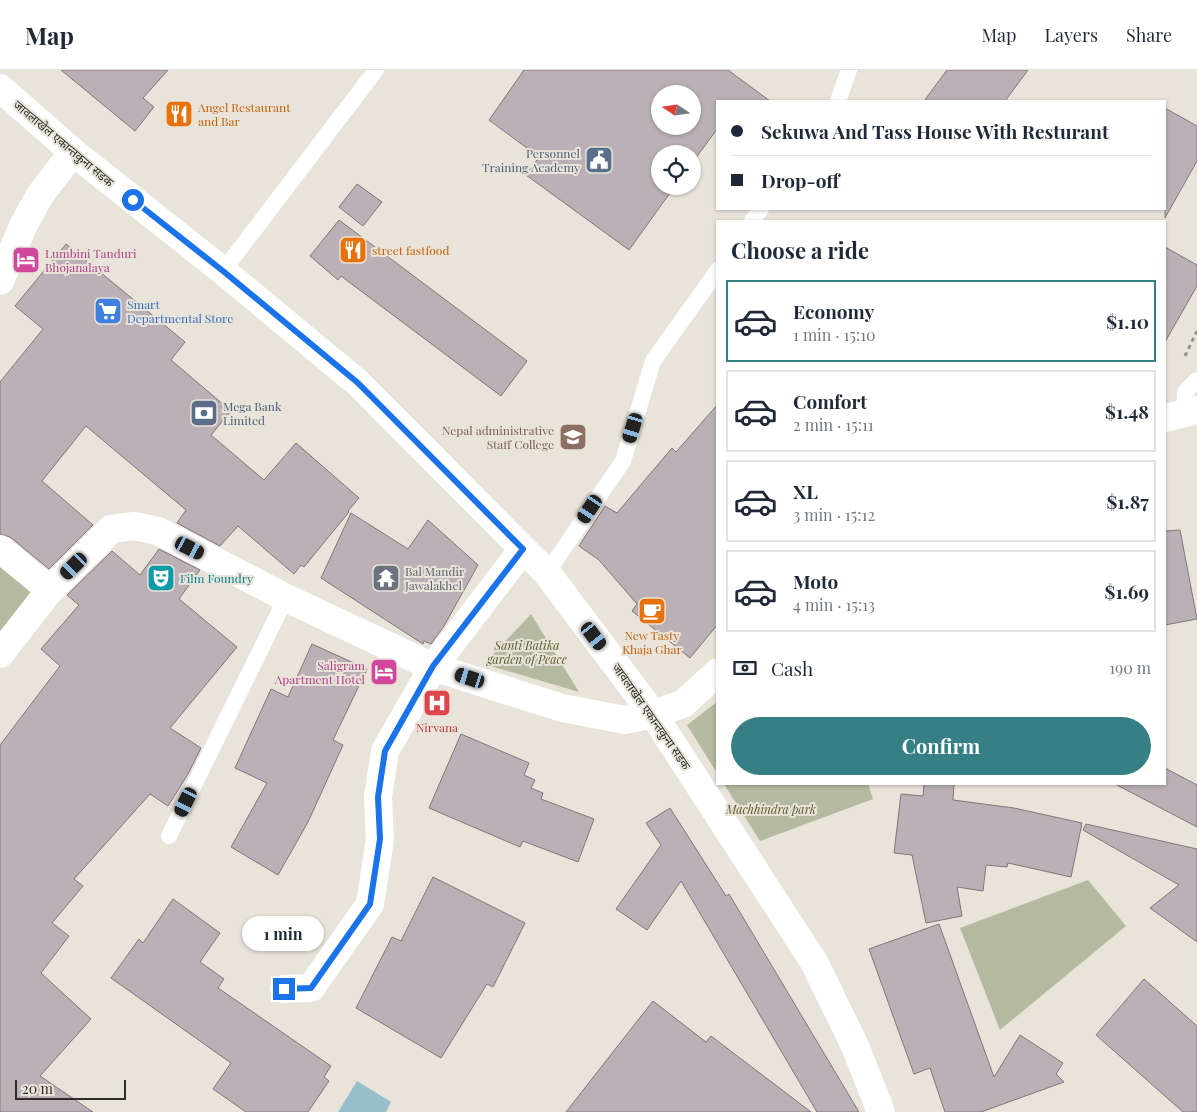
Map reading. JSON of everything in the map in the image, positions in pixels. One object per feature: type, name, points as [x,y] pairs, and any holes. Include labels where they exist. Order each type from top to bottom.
[{"type":"street","name":"जावलाखेल एकान्तकुना सडक","points":[[0,88],[74,152],[223,271],[358,383],[547,573],[653,714],[814,962],[855,1046],[881,1112]]},
{"type":"street","points":[[0,281],[23,226],[40,195],[74,152]]},
{"type":"street","points":[[0,654],[50,590],[111,529],[134,526],[158,531],[286,598],[433,666],[562,708],[625,720],[653,714],[683,704],[716,674]]},
{"type":"street","points":[[0,549],[50,590]]},
{"type":"street","points":[[284,989],[311,988],[370,904],[380,839],[378,797],[385,751],[433,666],[523,549]]},
{"type":"lane","points":[[223,271],[376,70]]},
{"type":"lane","points":[[838,100],[849,70]]},
{"type":"lane","points":[[753,220],[761,210]]},
{"type":"lane","points":[[547,573],[623,461],[653,360],[716,273]]},
{"type":"lane","points":[[1182,414],[1185,392],[1197,380]]},
{"type":"lane","points":[[169,836],[286,598]]},
{"type":"green space","points":[[0,559],[41,590],[0,643]]},
{"type":"green space","name":"Santi Batika garden of Peace","points":[[531,614],[579,692],[484,664]]},
{"type":"green space","name":"Machhindra park","points":[[716,703],[716,771],[687,725]]},
{"type":"green space","name":"Machhindra park","points":[[725,785],[868,785],[873,799],[760,841]]},
{"type":"green space","points":[[1088,880],[1126,926],[1000,1030],[960,928]]},
{"type":"water","points":[[357,1081],[391,1102],[386,1112],[338,1112]]},
{"type":"building","points":[[61,70],[168,70],[143,98],[154,107],[135,131]]},
{"type":"building","name":"Personnel Training Academy","points":[[524,70],[728,70],[769,100],[716,100],[716,131],[701,151],[701,145],[651,145],[651,195],[669,195],[629,250],[526,175],[539,157],[489,120]]},
{"type":"building","points":[[947,70],[1028,70],[1006,100],[925,100]]},
{"type":"building","points":[[1166,109],[1197,126],[1197,161],[1165,218]]},
{"type":"building","points":[[357,184],[382,202],[363,226],[339,207]]},
{"type":"building","points":[[339,220],[527,361],[501,396],[341,276],[338,280],[310,256]]},
{"type":"building","points":[[66,244],[185,342],[171,360],[231,411],[211,435],[264,480],[296,443],[359,498],[304,567],[301,565],[294,574],[238,526],[220,546],[177,523],[186,510],[86,426],[42,481],[93,525],[49,569],[10,537],[0,534],[0,382],[43,329],[15,306]]},
{"type":"building","points":[[1166,248],[1197,265],[1197,286],[1166,340]]},
{"type":"building","points":[[716,406],[716,626],[690,658],[632,611],[637,604],[599,560],[579,546],[605,506],[617,513],[672,448],[676,452]]},
{"type":"building","points":[[351,513],[408,549],[428,520],[478,565],[444,626],[431,644],[424,641],[423,644],[321,578]]},
{"type":"building","points":[[1180,530],[1197,619],[1166,625],[1166,531]]},
{"type":"building","points":[[159,549],[200,570],[179,599],[237,647],[170,728],[201,748],[188,774],[168,806],[150,794],[74,879],[83,886],[52,923],[69,936],[41,973],[91,1019],[40,1076],[93,1112],[0,1112],[0,745],[60,666],[41,649],[79,605],[67,595],[112,551],[140,575]]},
{"type":"building","points":[[312,644],[367,669],[333,740],[343,745],[308,822],[278,875],[231,847],[267,783],[235,768],[271,689],[288,697]]},
{"type":"building","points":[[461,734],[529,763],[524,775],[535,780],[531,788],[543,793],[541,799],[594,819],[578,862],[523,841],[520,847],[429,808]]},
{"type":"building","points":[[1166,769],[1197,785],[1197,827],[1117,785],[1166,785]]},
{"type":"building","points":[[924,785],[954,785],[953,800],[1014,808],[1082,823],[1071,877],[1008,863],[1007,867],[986,865],[983,891],[957,887],[962,916],[926,923],[912,855],[894,853],[901,794],[923,796]]},
{"type":"building","points":[[670,808],[726,896],[729,894],[859,1112],[817,1112],[681,881],[647,930],[616,909],[661,845],[646,823]]},
{"type":"building","points":[[1086,824],[1197,849],[1197,942],[1150,908],[1179,885],[1083,830]]},
{"type":"building","points":[[433,877],[525,923],[493,987],[487,984],[441,1058],[356,1008],[392,937],[401,941]]},
{"type":"building","points":[[173,899],[220,933],[200,962],[224,979],[218,988],[331,1066],[324,1077],[329,1081],[308,1112],[246,1112],[213,1089],[231,1063],[111,978],[139,939],[143,943]]},
{"type":"building","points":[[939,924],[994,1077],[1020,1035],[1063,1063],[1056,1074],[1064,1082],[981,1112],[945,1112],[930,1068],[914,1074],[869,949]]},
{"type":"building","points":[[1144,979],[1197,1026],[1197,1112],[1183,1112],[1096,1035]]},
{"type":"building","points":[[653,1001],[706,1042],[711,1036],[811,1112],[566,1112]]},
{"type":"place","name":"Angel Restaurant and Bar","points":[[179,114]]},
{"type":"place","name":"Personnel Training Academy","points":[[599,160]]},
{"type":"place","name":"street fastfood","points":[[353,250]]},
{"type":"place","name":"Lumbini Tanduri Bhojanalaya","points":[[26,260]]},
{"type":"place","name":"Smart Departmental Store","points":[[108,311]]},
{"type":"place","name":"Mega Bank Limited","points":[[204,413]]},
{"type":"place","name":"Nepal administrative Staff College","points":[[573,437]]},
{"type":"place","name":"Film Foundry","points":[[161,578]]},
{"type":"place","name":"Bal Mandir Jawalakhel","points":[[386,578]]},
{"type":"place","name":"New Tasty Khaja Ghar","points":[[652,611]]},
{"type":"place","name":"Saligram Apartment Hotel","points":[[384,672]]},
{"type":"place","name":"Nirvana","points":[[437,703]]},
{"type":"route","points":[[133,200],[223,271],[358,383],[523,549],[433,666],[385,751],[378,797],[380,839],[370,904],[311,988],[284,989]]}]
